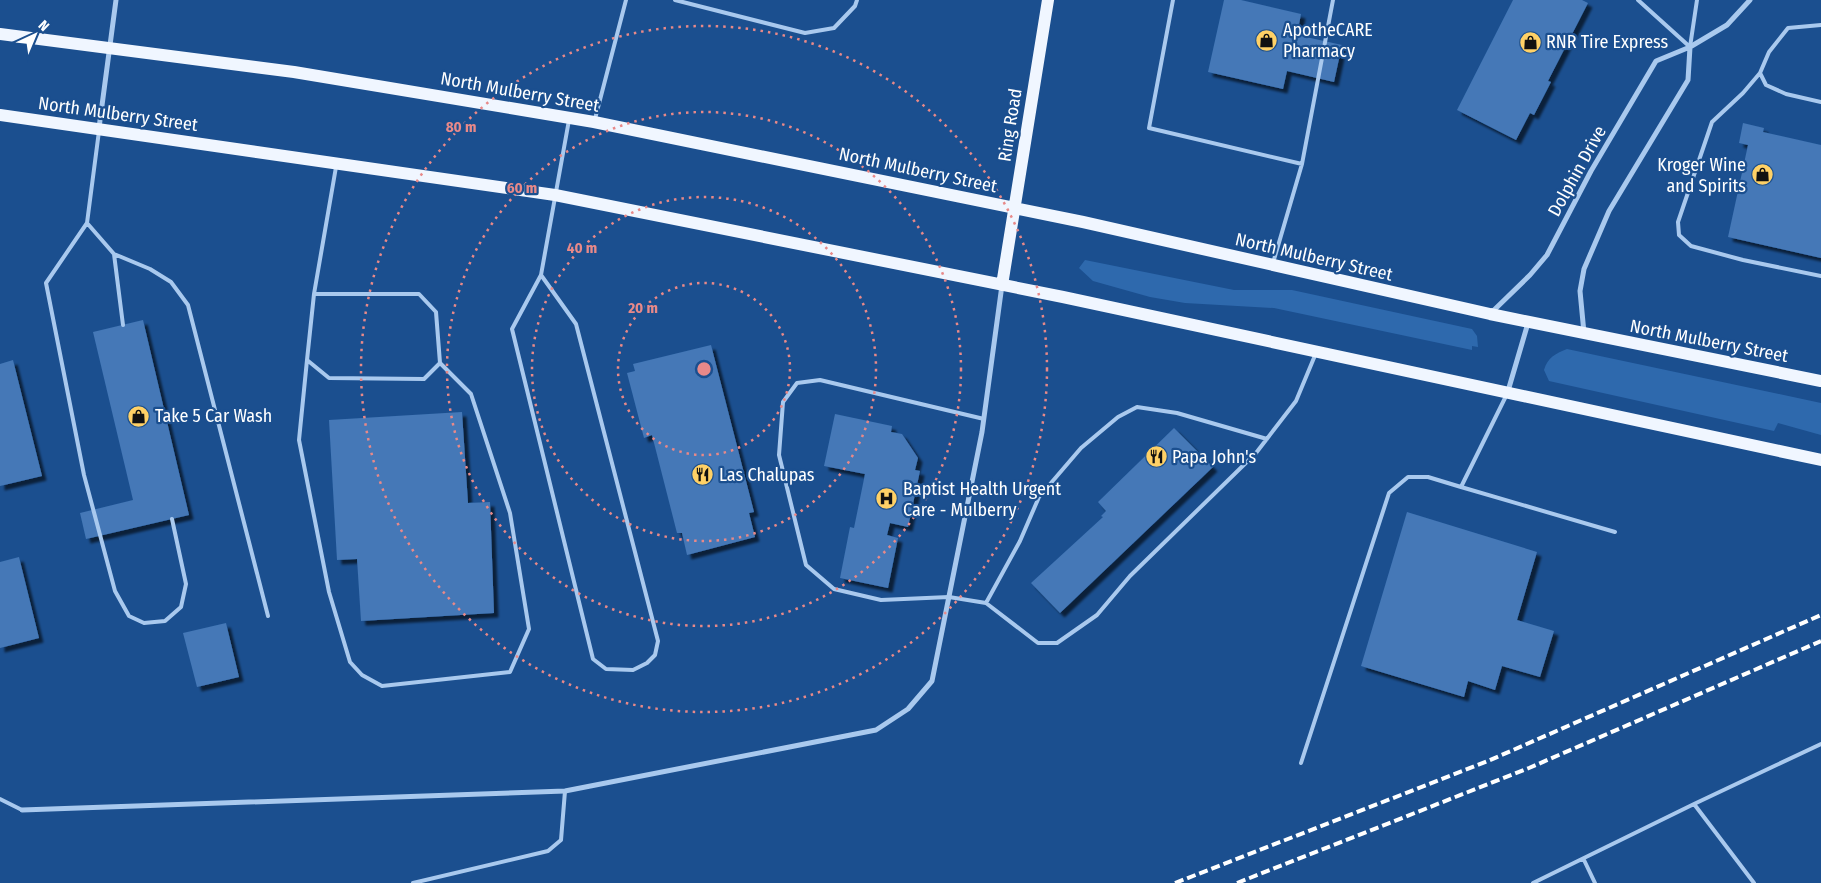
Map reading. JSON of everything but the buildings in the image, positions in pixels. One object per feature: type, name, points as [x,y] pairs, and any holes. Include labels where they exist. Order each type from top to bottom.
[{"type":"main road","name":"Ring Road","points":[[1002,285],[1048,0]]},
{"type":"main road","name":"North Mulberry Street","points":[[0,34],[294,72],[594,122],[1014,208],[1584,334],[1821,381]]},
{"type":"main road","name":"North Mulberry Street","points":[[0,115],[555,195],[1002,285],[1821,460]]},
{"type":"street","points":[[99,129],[116,0]]},
{"type":"street","name":"Dolphin Drive","points":[[1490,314],[1530,275],[1547,255],[1591,171],[1656,62],[1690,47],[1727,25],[1750,0]]},
{"type":"street","points":[[1584,334],[1580,291],[1584,269],[1610,211],[1688,80],[1690,47]]},
{"type":"street","points":[[22,810],[565,791],[876,730],[908,709],[932,681],[984,419],[1002,285]]},
{"type":"street","points":[[1508,392],[1528,322]]},
{"type":"lane","points":[[594,122],[626,0]]},
{"type":"lane","points":[[675,0],[805,33],[834,28],[855,6],[856,0]]},
{"type":"lane","points":[[1172,0],[1149,128],[1302,164]]},
{"type":"lane","points":[[1272,266],[1302,164],[1333,0]]},
{"type":"lane","points":[[1638,0],[1690,47]]},
{"type":"lane","points":[[1690,47],[1697,0]]},
{"type":"lane","points":[[1821,25],[1788,28],[1769,52],[1760,73],[1743,93],[1712,122],[1678,222],[1680,234],[1691,246],[1743,260],[1821,276]]},
{"type":"lane","points":[[1760,73],[1766,86],[1786,94],[1821,102]]},
{"type":"lane","points":[[541,275],[576,324],[658,640],[655,655],[633,670],[606,669],[593,659],[512,330],[541,275],[570,118]]},
{"type":"lane","points":[[99,129],[87,223],[46,283],[84,475],[115,591],[129,616],[144,623],[165,621],[181,606],[186,584],[172,519]]},
{"type":"lane","points":[[314,294],[419,294],[436,312],[440,363],[471,394],[510,514],[529,629],[510,672],[382,686],[362,675],[350,662],[329,592],[299,440],[314,294],[336,162]]},
{"type":"lane","points":[[87,223],[114,254],[150,269],[171,282],[188,305],[268,616]]},
{"type":"lane","points":[[114,254],[123,325]]},
{"type":"lane","points":[[984,419],[820,380],[798,383],[782,402],[779,455],[806,565],[834,588],[881,600],[949,597],[986,603],[1038,643],[1057,643],[1097,615],[1130,576],[1256,453],[1296,401],[1316,353]]},
{"type":"lane","points":[[307,360],[329,378],[424,379],[440,363]]},
{"type":"lane","points":[[1461,486],[1508,392]]},
{"type":"lane","points":[[986,603],[1020,541],[1039,498],[1082,448],[1118,417],[1137,408],[1177,413],[1267,439]]},
{"type":"lane","points":[[1301,763],[1388,493],[1408,477],[1428,477],[1615,532]]},
{"type":"lane","points":[[1533,883],[1821,744]]},
{"type":"lane","points":[[413,883],[548,851],[561,840],[565,791]]},
{"type":"lane","points":[[0,799],[22,810]]},
{"type":"lane","points":[[1694,804],[1754,883]]},
{"type":"lane","points":[[1584,860],[1595,883]]},
{"type":"shaded area","points":[[1085,260],[1234,290],[1292,290],[1472,329],[1477,336],[1478,347],[1472,346],[1472,350],[1274,308],[1185,303],[1150,297],[1093,281],[1079,268]]},
{"type":"shaded area","points":[[1567,349],[1821,403],[1821,435],[1778,423],[1774,431],[1549,381],[1544,370],[1548,362],[1556,354]]},
{"type":"railway","points":[[1175,883],[1488,761],[1821,615]]},
{"type":"railway","points":[[1237,883],[1529,768],[1821,641]]},
{"type":"place","name":"ApotheCARE Pharmacy","points":[[1267,40]]},
{"type":"place","name":"RNR Tire Express","points":[[1530,42]]},
{"type":"place","name":"Kroger Wine and Spirits","points":[[1762,175]]},
{"type":"place","name":"Take 5 Car Wash","points":[[139,416]]},
{"type":"place","name":"Papa John's","points":[[1156,457]]},
{"type":"place","name":"Las Chalupas","points":[[703,475]]},
{"type":"place","name":"Baptist Health Urgent Care - Mulberry","points":[[887,499]]}]
